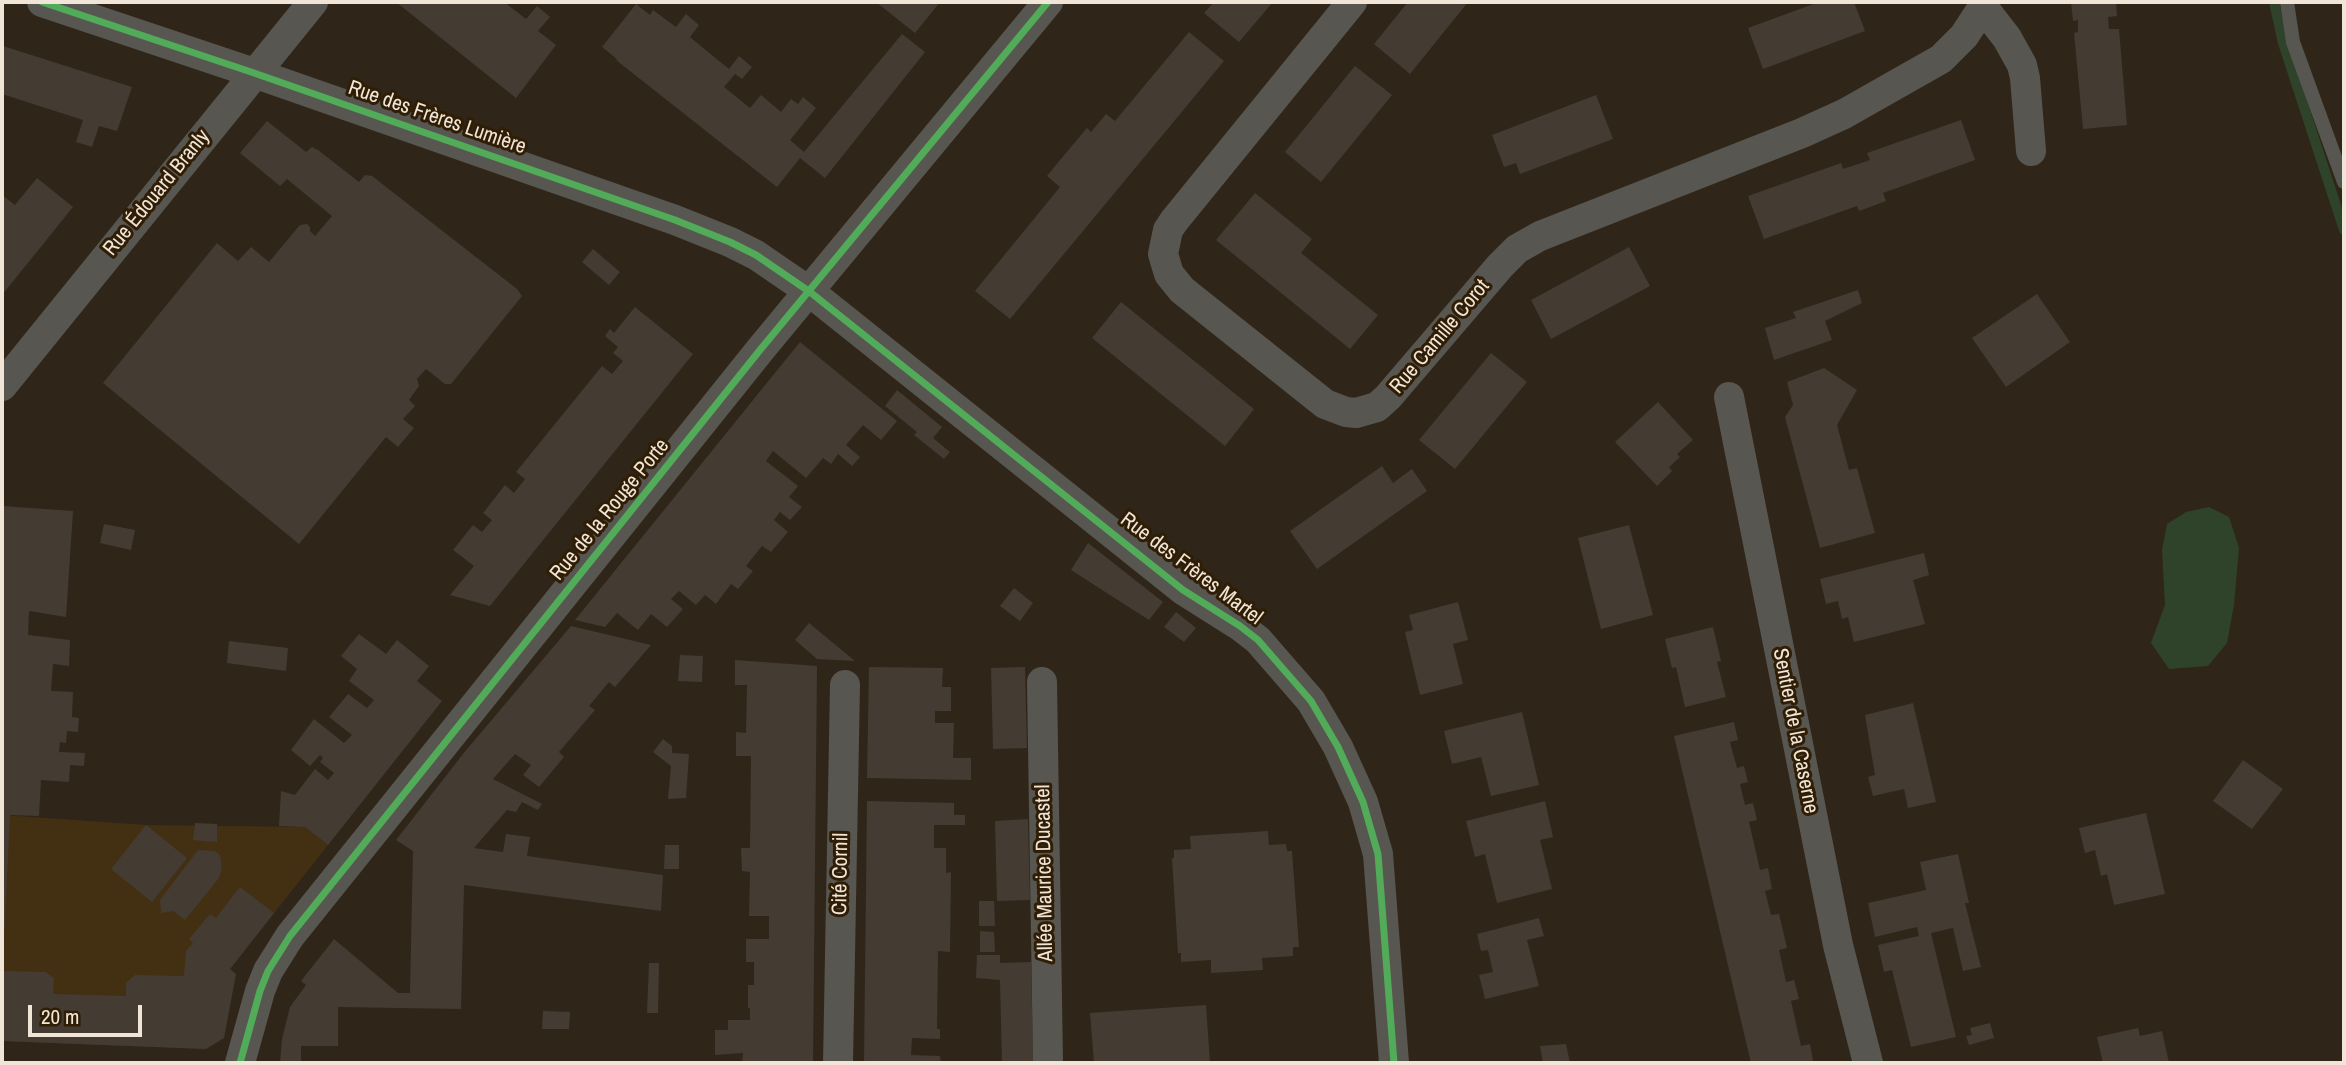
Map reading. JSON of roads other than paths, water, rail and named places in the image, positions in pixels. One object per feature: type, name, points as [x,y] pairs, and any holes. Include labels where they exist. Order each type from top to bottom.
[{"type":"street","name":"Rue des Frères Lumière","points":[[42,2],[675,220],[756,255],[810,292]]},
{"type":"street","name":"Rue Édouard Branly","points":[[2,386],[313,2]]},
{"type":"street","name":"Rue de la Rouge Porte","points":[[240,1063],[264,981],[290,936],[1048,2]]},
{"type":"street","name":"Rue Camille Corot","points":[[1352,2],[1174,221],[1168,230],[1163,254],[1169,274],[1182,290],[1315,397],[1335,409],[1356,413],[1377,407],[1388,397],[1517,249],[1540,236],[1844,114],[1941,59],[1964,36],[1984,4]]},
{"type":"street","points":[[1984,4],[2022,65],[2031,151]]},
{"type":"street","name":"Rue des Frères Martel","points":[[810,292],[1183,590],[1258,640],[1311,701],[1352,774],[1371,825],[1378,854],[1394,1063]]},
{"type":"street","name":"Sentier de la Caserne","points":[[1729,397],[1838,945],[1868,1063]]},
{"type":"street","name":"Allée Maurice Ducastel","points":[[1042,682],[1048,1063]]},
{"type":"street","name":"Cité Cornil","points":[[838,1063],[845,685]]},
{"type":"lane","points":[[2287,2],[2293,42],[2344,182]]},
{"type":"waterway","points":[[2274,2],[2283,43],[2344,230]]}]
